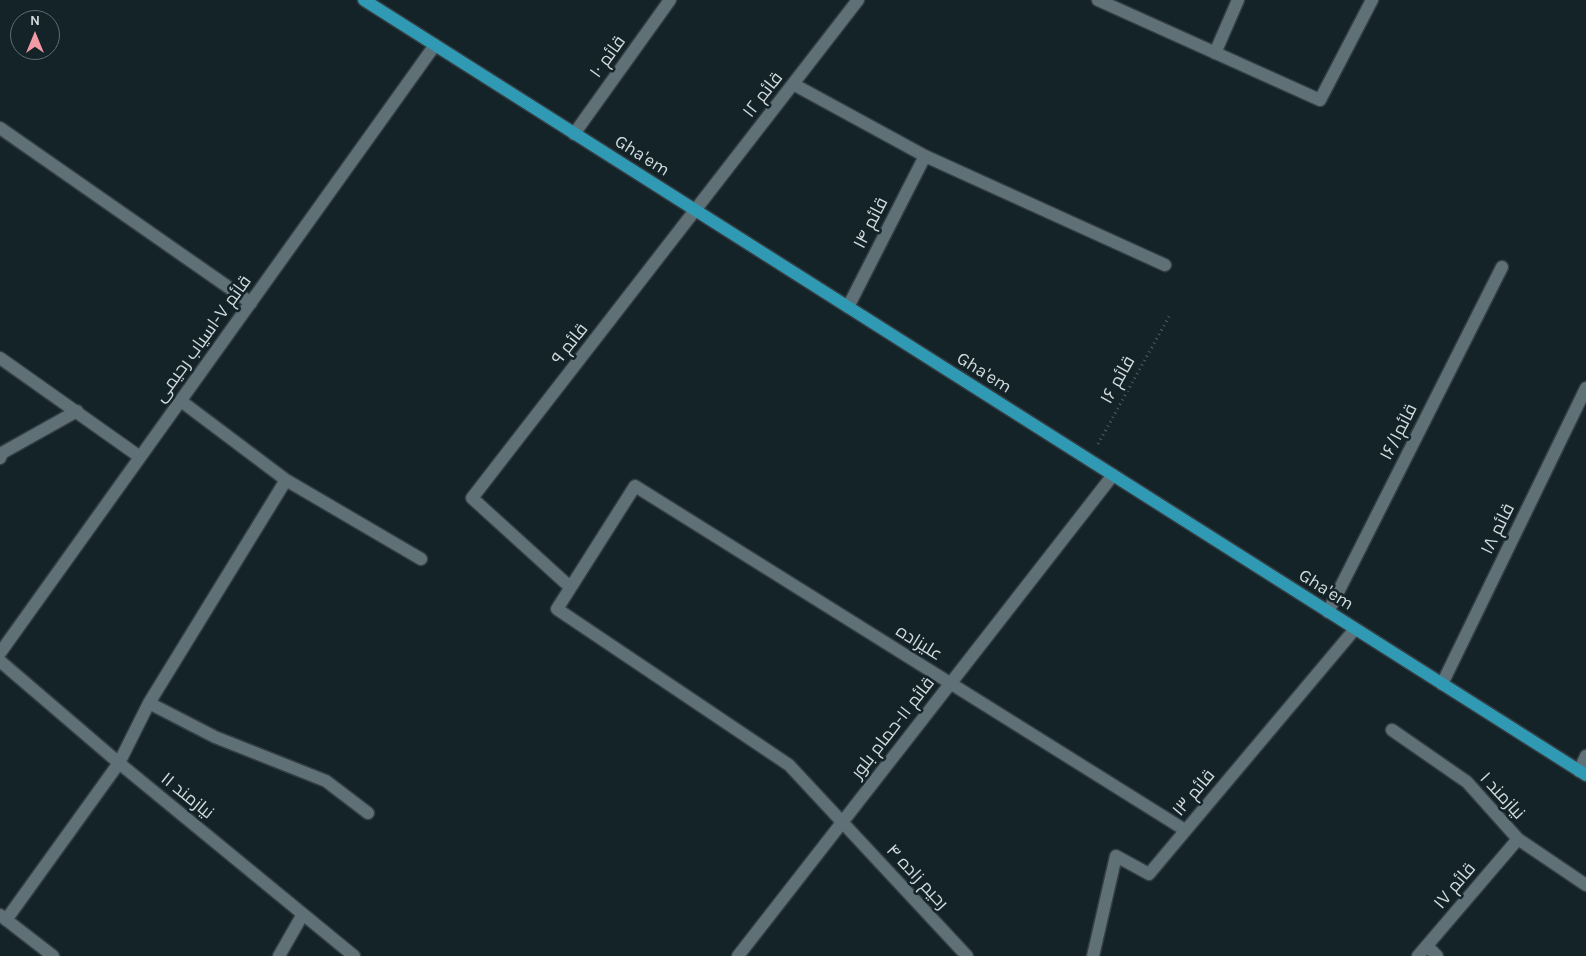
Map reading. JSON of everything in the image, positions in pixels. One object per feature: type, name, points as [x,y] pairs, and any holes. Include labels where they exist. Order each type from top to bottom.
[{"type":"main road","name":"Gha'em","points":[[364,0],[1582,773]]},
{"type":"street","name":"قائم ۱۰","points":[[574,134],[670,0]]},
{"type":"street","name":"قائم ۱۲","points":[[696,211],[858,0]]},
{"type":"street","points":[[1098,0],[1320,100],[1372,0]]},
{"type":"street","points":[[1215,53],[1238,0]]},
{"type":"street","name":"قائم ۷-اسیاب رحیمی","points":[[0,653],[435,45]]},
{"type":"street","points":[[793,84],[925,156],[1165,265]]},
{"type":"street","points":[[0,128],[251,302]]},
{"type":"street","name":"قائم ۱۴","points":[[848,307],[925,156]]},
{"type":"street","name":"قائم ۹","points":[[570,587],[472,498],[696,211]]},
{"type":"street","name":"قائم۱۶/۱","points":[[1328,612],[1502,267]]},
{"type":"street","points":[[0,358],[140,457]]},
{"type":"street","name":"قائم ۱۸","points":[[1442,684],[1586,388]]},
{"type":"street","points":[[180,401],[286,480],[421,559]]},
{"type":"street","points":[[0,458],[2,454],[77,411]]},
{"type":"street","name":"قائم ۱۱-حمام بلور","points":[[738,956],[1112,475]]},
{"type":"street","points":[[53,956],[3,918],[119,763],[149,703],[286,480]]},
{"type":"street","name":"علیزاده","points":[[570,587],[635,486],[1186,830]]},
{"type":"street","name":"رحیم زاده ۴","points":[[570,587],[556,609],[790,765],[841,823],[967,956]]},
{"type":"street","name":"قائم ۱۳","points":[[1093,956],[1116,856],[1149,874],[1355,629]]},
{"type":"street","name":"نیازمند ۱۱","points":[[0,661],[119,763],[354,956]]},
{"type":"street","points":[[149,703],[215,737],[326,781],[368,813]]},
{"type":"street","name":"نیازمند ۱","points":[[1392,730],[1467,782],[1518,839],[1586,885]]},
{"type":"street","points":[[1582,773],[1586,756]]},
{"type":"street","name":"قائم ۱۷","points":[[1422,951],[1518,839]]},
{"type":"street","points":[[279,956],[303,914]]},
{"type":"street","points":[[1422,951],[1437,956]]},
{"type":"path","name":"قائم ۱۶","points":[[1089,460],[1171,313]]}]
